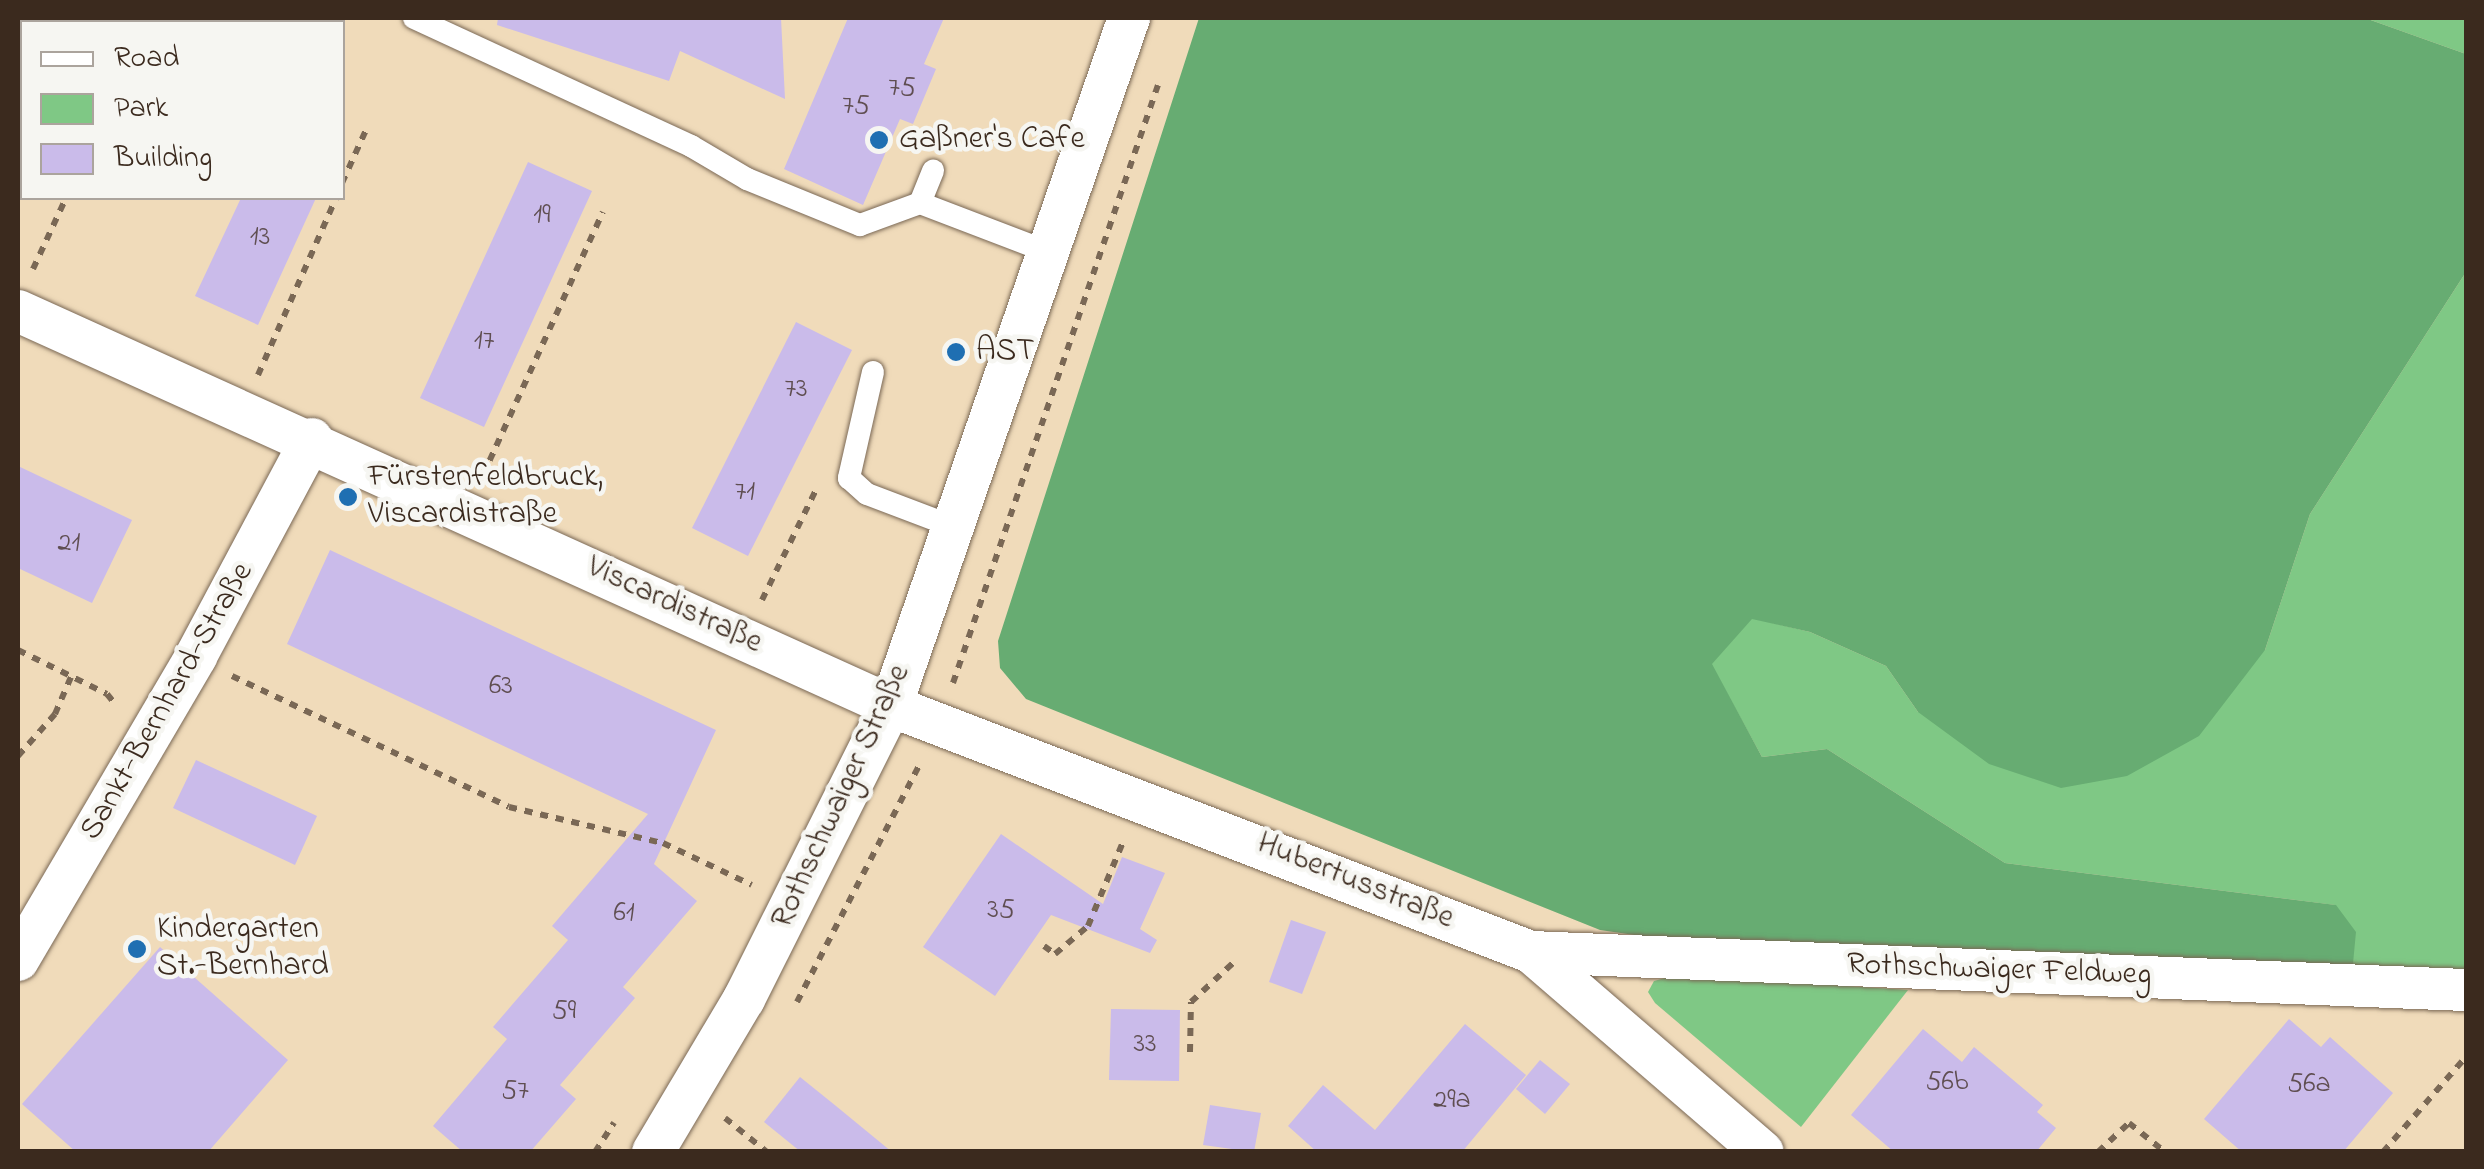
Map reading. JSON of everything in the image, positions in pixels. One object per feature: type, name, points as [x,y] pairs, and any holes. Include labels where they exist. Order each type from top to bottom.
[{"type":"street","name":"Rothschwaiger Straße","points":[[652,1152],[690,1095],[794,904],[891,706],[1051,253],[1129,18]]},
{"type":"street","name":"Viscardistraße","points":[[22,298],[243,409],[891,706]]},
{"type":"street","name":"Sankt-Bernhard-Straße","points":[[23,940],[196,656],[312,439]]},
{"type":"street","name":"Hubertusstraße","points":[[891,706],[1141,797],[1531,952],[1763,1152]]},
{"type":"street","name":"Rothschwaiger Feldweg","points":[[1531,952],[2466,990]]},
{"type":"lane","points":[[414,18],[690,146],[747,180],[860,225],[920,203],[1051,253]]},
{"type":"lane","points":[[920,203],[933,170]]},
{"type":"lane","points":[[873,372],[848,478],[867,494],[954,527]]},
{"type":"path","points":[[788,1019],[896,817],[937,724],[1001,557],[1162,72]]},
{"type":"path","points":[[345,176],[367,128]]},
{"type":"path","points":[[22,298],[65,200]]},
{"type":"path","points":[[243,409],[335,200]]},
{"type":"path","points":[[466,510],[603,212]]},
{"type":"path","points":[[743,638],[821,478]]},
{"type":"path","points":[[18,650],[108,694],[116,705]]},
{"type":"path","points":[[196,656],[508,806],[664,843],[794,904]]},
{"type":"path","points":[[18,756],[55,714],[70,677]]},
{"type":"path","points":[[1044,946],[1054,954],[1088,926],[1141,797]]},
{"type":"path","points":[[1190,1052],[1191,1002],[1234,963]]},
{"type":"path","points":[[2383,1152],[2466,1056]]},
{"type":"path","points":[[690,1095],[767,1152]]},
{"type":"path","points":[[719,1136],[738,1104]]},
{"type":"path","points":[[2098,1152],[2129,1124],[2165,1152]]},
{"type":"green space","points":[[1199,18],[2365,18],[2466,54],[2466,272],[2310,514],[2265,650],[2199,736],[2127,776],[2061,788],[1989,764],[1918,712],[1886,666],[1810,632],[1752,619],[1712,664],[1762,757],[1827,749],[2005,863],[2336,905],[2356,932],[2352,974],[1669,940],[1600,930],[1026,699],[1000,668],[998,641]]},
{"type":"green space","points":[[2365,18],[2466,18],[2466,54]]},
{"type":"green space","points":[[2466,272],[2466,977],[2352,974],[2335,905],[2005,863],[1827,749],[1762,757],[1711,664],[1752,618],[1810,632],[1886,666],[1918,712],[2265,650],[2310,514]]},
{"type":"green space","points":[[1676,975],[1908,990],[1801,1127],[1655,1003],[1648,992],[1654,981]]},
{"type":"building","points":[[498,18],[781,18],[785,99],[680,51],[669,81],[497,25]]},
{"type":"building","points":[[848,18],[944,18],[924,64],[936,69],[913,124],[900,119],[863,205],[784,169]]},
{"type":"building","points":[[528,162],[592,191],[484,427],[420,398]]},
{"type":"building","points":[[240,200],[315,200],[258,325],[195,296]]},
{"type":"building","points":[[796,322],[852,350],[748,556],[692,528]]},
{"type":"building","points":[[18,466],[132,520],[92,603],[18,568]]},
{"type":"building","points":[[330,550],[716,730],[654,864],[697,901],[623,987],[635,998],[560,1085],[576,1099],[530,1152],[463,1152],[433,1126],[507,1039],[493,1027],[568,940],[552,926],[648,814],[287,644]]},
{"type":"building","points":[[196,760],[317,816],[295,865],[173,808]]},
{"type":"building","points":[[1001,834],[1103,904],[1122,857],[1165,873],[1140,929],[1157,940],[1150,953],[1051,915],[995,996],[923,947]]},
{"type":"building","points":[[1291,920],[1326,932],[1302,994],[1269,982]]},
{"type":"building","points":[[160,947],[288,1060],[208,1152],[76,1152],[22,1104]]},
{"type":"building","points":[[1111,1009],[1180,1010],[1179,1081],[1109,1080]]},
{"type":"building","points":[[2289,1019],[2321,1047],[2330,1037],[2393,1093],[2343,1152],[2242,1152],[2204,1119]]},
{"type":"building","points":[[1465,1024],[1526,1075],[1462,1152],[1317,1152],[1288,1126],[1323,1085],[1375,1130]]},
{"type":"building","points":[[1923,1029],[1962,1062],[1974,1047],[2043,1105],[2037,1112],[2056,1128],[2036,1152],[1894,1152],[1851,1115]]},
{"type":"building","points":[[1540,1060],[1570,1084],[1545,1114],[1516,1089]]},
{"type":"building","points":[[800,1077],[892,1152],[801,1152],[764,1122]]},
{"type":"building","points":[[1210,1105],[1261,1113],[1254,1152],[1203,1145]]},
{"type":"place","name":"Gaßner's Cafe","points":[[879,140]]},
{"type":"place","name":"AST","points":[[956,352]]},
{"type":"place","name":"Fürstenfeldbruck, Viscardistraße","points":[[348,497]]},
{"type":"place","name":"Kindergarten St.-Bernhard","points":[[137,949]]}]
